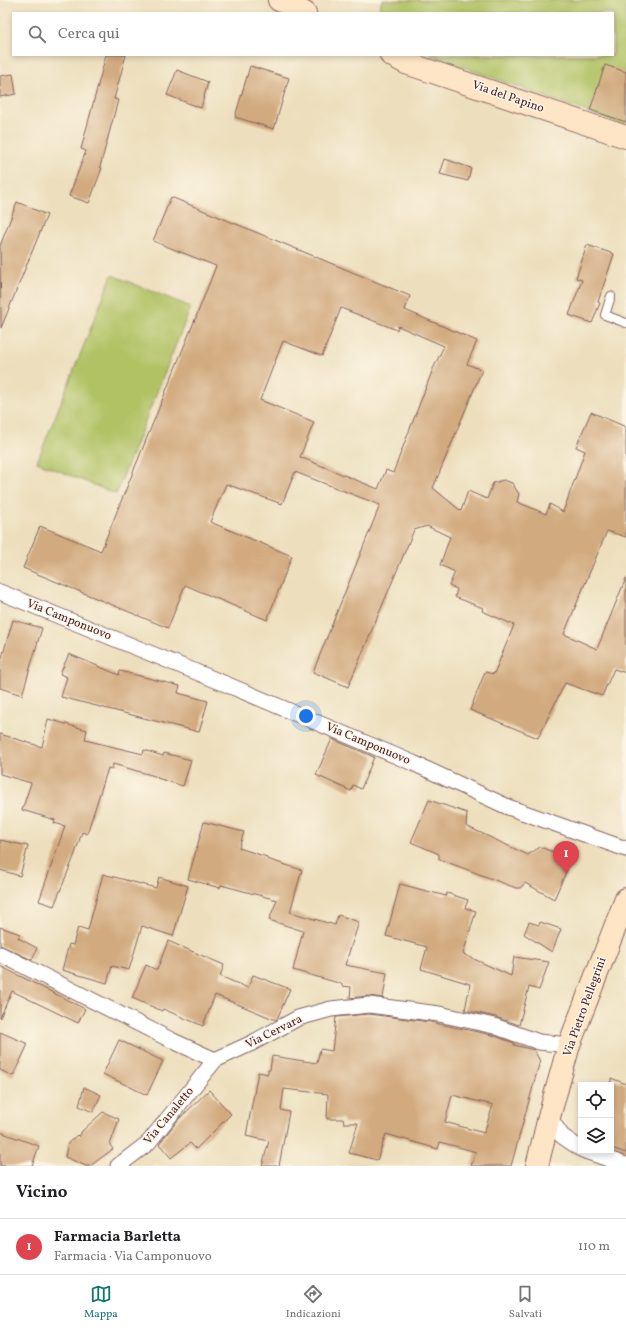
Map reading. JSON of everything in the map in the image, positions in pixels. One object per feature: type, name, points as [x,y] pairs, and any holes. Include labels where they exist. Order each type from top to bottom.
[{"type":"main road","points":[[278,0],[303,12]]},
{"type":"main road","name":"Via del Papino","points":[[393,56],[406,63],[626,137]]},
{"type":"main road","name":"Via Pietro Pellegrini","points":[[537,1166],[569,1045],[626,899]]},
{"type":"street","name":"Via Camponuovo","points":[[0,592],[228,685],[413,763],[508,807],[626,849]]},
{"type":"street","points":[[0,954],[171,1040],[215,1060]]},
{"type":"street","name":"Via Cervara","points":[[215,1060],[252,1043],[298,1018],[332,1008],[369,1005],[439,1014],[494,1026],[539,1042],[569,1045]]},
{"type":"street","name":"Via Canaletto","points":[[118,1166],[148,1143],[215,1060]]},
{"type":"street","points":[[549,1117],[562,1136],[578,1147]]},
{"type":"street","points":[[594,1154],[626,1165]]},
{"type":"lane","points":[[611,296],[605,315],[626,323]]},
{"type":"green space","points":[[382,0],[626,0],[626,126],[433,56],[614,56],[614,12],[378,12]]},
{"type":"green space","points":[[112,275],[191,307],[116,494],[37,462]]},
{"type":"building","points":[[106,56],[126,56],[114,99],[118,100],[100,167],[102,168],[89,203],[69,196],[86,151],[81,149]]},
{"type":"building","points":[[605,65],[626,72],[626,122],[590,110]]},
{"type":"building","points":[[250,66],[289,78],[274,129],[235,117]]},
{"type":"building","points":[[177,70],[208,82],[201,108],[167,95]]},
{"type":"building","points":[[13,74],[16,94],[0,97],[0,76]]},
{"type":"building","points":[[445,159],[471,168],[468,181],[440,174]]},
{"type":"building","points":[[171,197],[410,296],[405,310],[477,341],[467,364],[482,370],[433,488],[461,511],[468,491],[487,499],[493,483],[504,480],[512,483],[519,494],[517,502],[546,514],[550,504],[563,512],[585,451],[576,447],[591,412],[626,427],[626,537],[607,531],[564,634],[597,649],[626,578],[626,673],[614,669],[602,696],[565,683],[538,738],[470,710],[485,672],[494,674],[514,625],[482,611],[483,608],[455,597],[457,589],[449,586],[455,572],[440,565],[450,537],[427,526],[414,530],[348,687],[313,672],[380,505],[295,472],[282,504],[226,484],[210,522],[292,556],[267,620],[185,585],[168,628],[23,568],[40,526],[101,551],[200,307],[216,266],[153,241]],"holes":[[[341,308],[397,330],[398,326],[444,346],[433,369],[393,473],[386,470],[378,489],[300,457],[314,422],[260,400],[283,341],[322,356]]]},
{"type":"building","points":[[17,202],[47,215],[1,328],[0,246]]},
{"type":"building","points":[[587,245],[614,254],[598,302],[600,303],[592,323],[569,315],[582,280],[576,278]]},
{"type":"building","points":[[13,620],[42,628],[22,695],[0,688],[0,664]]},
{"type":"building","points":[[69,654],[119,675],[120,671],[180,686],[178,693],[208,701],[199,732],[61,697],[67,677],[60,674]]},
{"type":"building","points":[[48,719],[87,730],[85,740],[143,754],[144,750],[163,756],[164,753],[191,760],[183,786],[113,764],[112,769],[108,768],[87,834],[82,832],[75,854],[54,906],[39,901],[65,826],[54,823],[55,820],[22,810],[31,783],[0,774],[0,734],[42,747]]},
{"type":"building","points":[[332,739],[374,757],[361,789],[353,785],[351,791],[316,775]]},
{"type":"building","points":[[429,800],[467,813],[466,826],[528,855],[540,847],[572,859],[554,899],[525,883],[520,888],[516,888],[439,859],[439,854],[411,842]]},
{"type":"building","points":[[204,822],[244,832],[239,848],[302,870],[290,912],[335,925],[338,915],[359,922],[345,965],[387,973],[383,998],[368,996],[350,998],[351,987],[342,986],[342,984],[293,970],[303,931],[269,920],[277,900],[221,885],[220,888],[188,879]]},
{"type":"building","points":[[0,840],[28,846],[20,876],[0,870]]},
{"type":"building","points":[[103,874],[156,888],[159,877],[188,886],[173,936],[142,926],[129,970],[112,966],[107,983],[62,970],[69,944],[73,945],[78,927],[88,930]]},
{"type":"building","points":[[400,884],[446,896],[447,893],[468,900],[465,908],[476,911],[463,954],[511,976],[514,957],[549,962],[539,990],[529,987],[519,1025],[496,1017],[465,1010],[470,984],[421,969],[427,947],[386,936]]},
{"type":"building","points":[[529,922],[539,925],[540,922],[561,929],[552,952],[524,934]]},
{"type":"building","points":[[0,927],[20,934],[18,938],[37,948],[32,960],[0,945]]},
{"type":"building","points":[[168,941],[224,965],[220,976],[248,988],[253,975],[290,989],[277,1019],[276,1020],[215,995],[203,1026],[132,998],[146,965],[157,970]]},
{"type":"building","points":[[0,966],[85,1009],[78,1023],[12,991],[0,1018]]},
{"type":"building","points":[[369,1014],[430,1022],[492,1035],[514,1043],[514,1045],[534,1050],[540,1061],[511,1166],[471,1166],[476,1152],[440,1142],[438,1149],[386,1134],[377,1160],[349,1153],[358,1123],[344,1123],[343,1119],[327,1119],[328,1094],[284,1089],[281,1110],[289,1112],[279,1166],[262,1166],[269,1141],[246,1136],[258,1072],[268,1074],[272,1056],[317,1063],[320,1049],[332,1051],[336,1017]],"holes":[[[452,1095],[493,1105],[484,1133],[445,1122]]]},
{"type":"building","points":[[0,1032],[28,1044],[13,1076],[0,1070]]},
{"type":"building","points":[[119,1040],[163,1061],[147,1095],[103,1074]]},
{"type":"building","points":[[611,1078],[626,1084],[626,1153],[614,1149],[614,1082],[611,1082]]},
{"type":"building","points":[[84,1087],[101,1095],[93,1112],[79,1106]]},
{"type":"building","points":[[209,1090],[231,1114],[196,1149],[190,1143],[171,1158],[159,1144],[178,1120]]},
{"type":"building","points":[[103,1112],[119,1119],[110,1145],[113,1149],[90,1166],[86,1166],[65,1157],[68,1143],[77,1135],[79,1137],[82,1131]]},
{"type":"building","points":[[0,1132],[39,1146],[32,1166],[0,1166]]},
{"type":"place","name":"Farmacia Barletta","points":[[566,874]]}]
